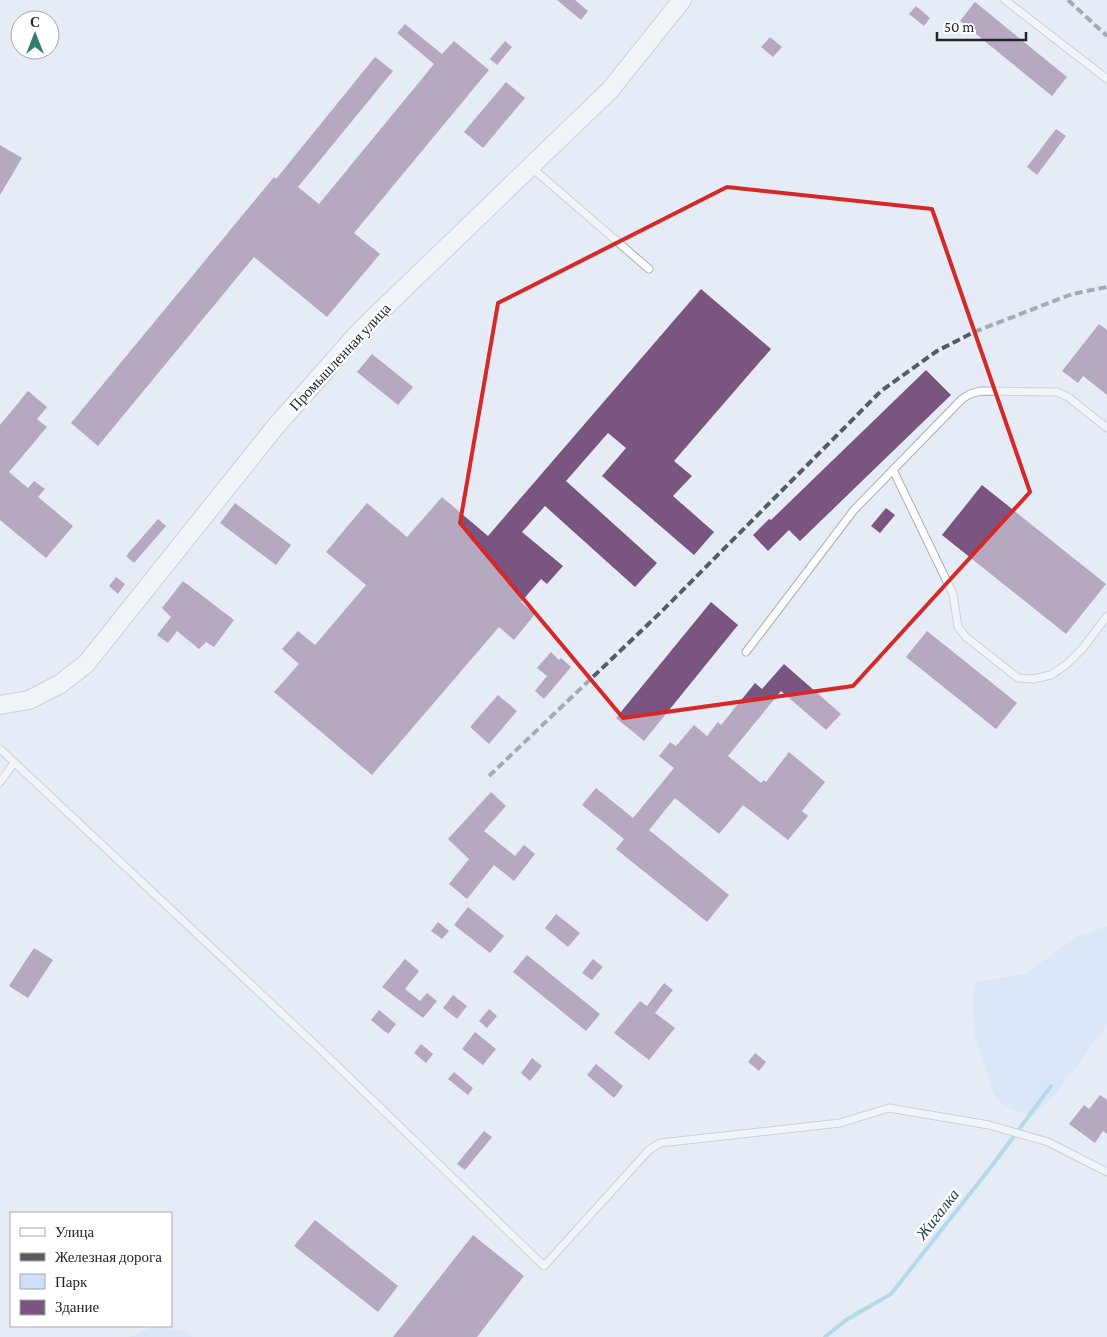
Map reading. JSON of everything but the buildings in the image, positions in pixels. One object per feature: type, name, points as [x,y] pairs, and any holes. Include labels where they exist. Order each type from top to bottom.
[{"type":"street","name":"Промышленная улица","points":[[0,705],[29,700],[60,684],[86,664],[276,426],[355,338],[610,90],[682,0]]},
{"type":"lane","points":[[1005,0],[1107,78]]},
{"type":"lane","points":[[531,167],[649,269]]},
{"type":"lane","points":[[746,652],[854,510],[962,399],[970,394],[981,391],[1057,392],[1068,397],[1107,428]]},
{"type":"lane","points":[[893,470],[952,594],[958,627],[966,638],[1018,678],[1033,679],[1051,675],[1067,664],[1083,648],[1107,616]]},
{"type":"lane","points":[[0,750],[325,1054],[544,1266],[649,1150],[660,1143],[840,1122],[889,1108],[989,1125],[1048,1142],[1107,1172]]},
{"type":"lane","points":[[0,782],[14,763]]},
{"type":"highlighted area","points":[[727,187],[932,209],[1030,492],[853,686],[623,718],[460,523],[498,303]]},
{"type":"green space","points":[[1107,926],[1107,1025],[1056,1094],[1034,1116],[1011,1109],[1001,1103],[993,1093],[974,1032],[973,1000],[976,982],[1024,974],[1077,937]]},
{"type":"green space","points":[[152,1327],[160,1327],[189,1332],[192,1337],[129,1337]]},
{"type":"waterway","name":"Жигалка","points":[[825,1337],[846,1320],[891,1294],[991,1167],[1051,1086]]},
{"type":"railway","points":[[1068,0],[1107,36]]},
{"type":"railway","points":[[489,776],[661,612],[881,391],[937,351],[974,332],[1072,294],[1107,287]]}]
